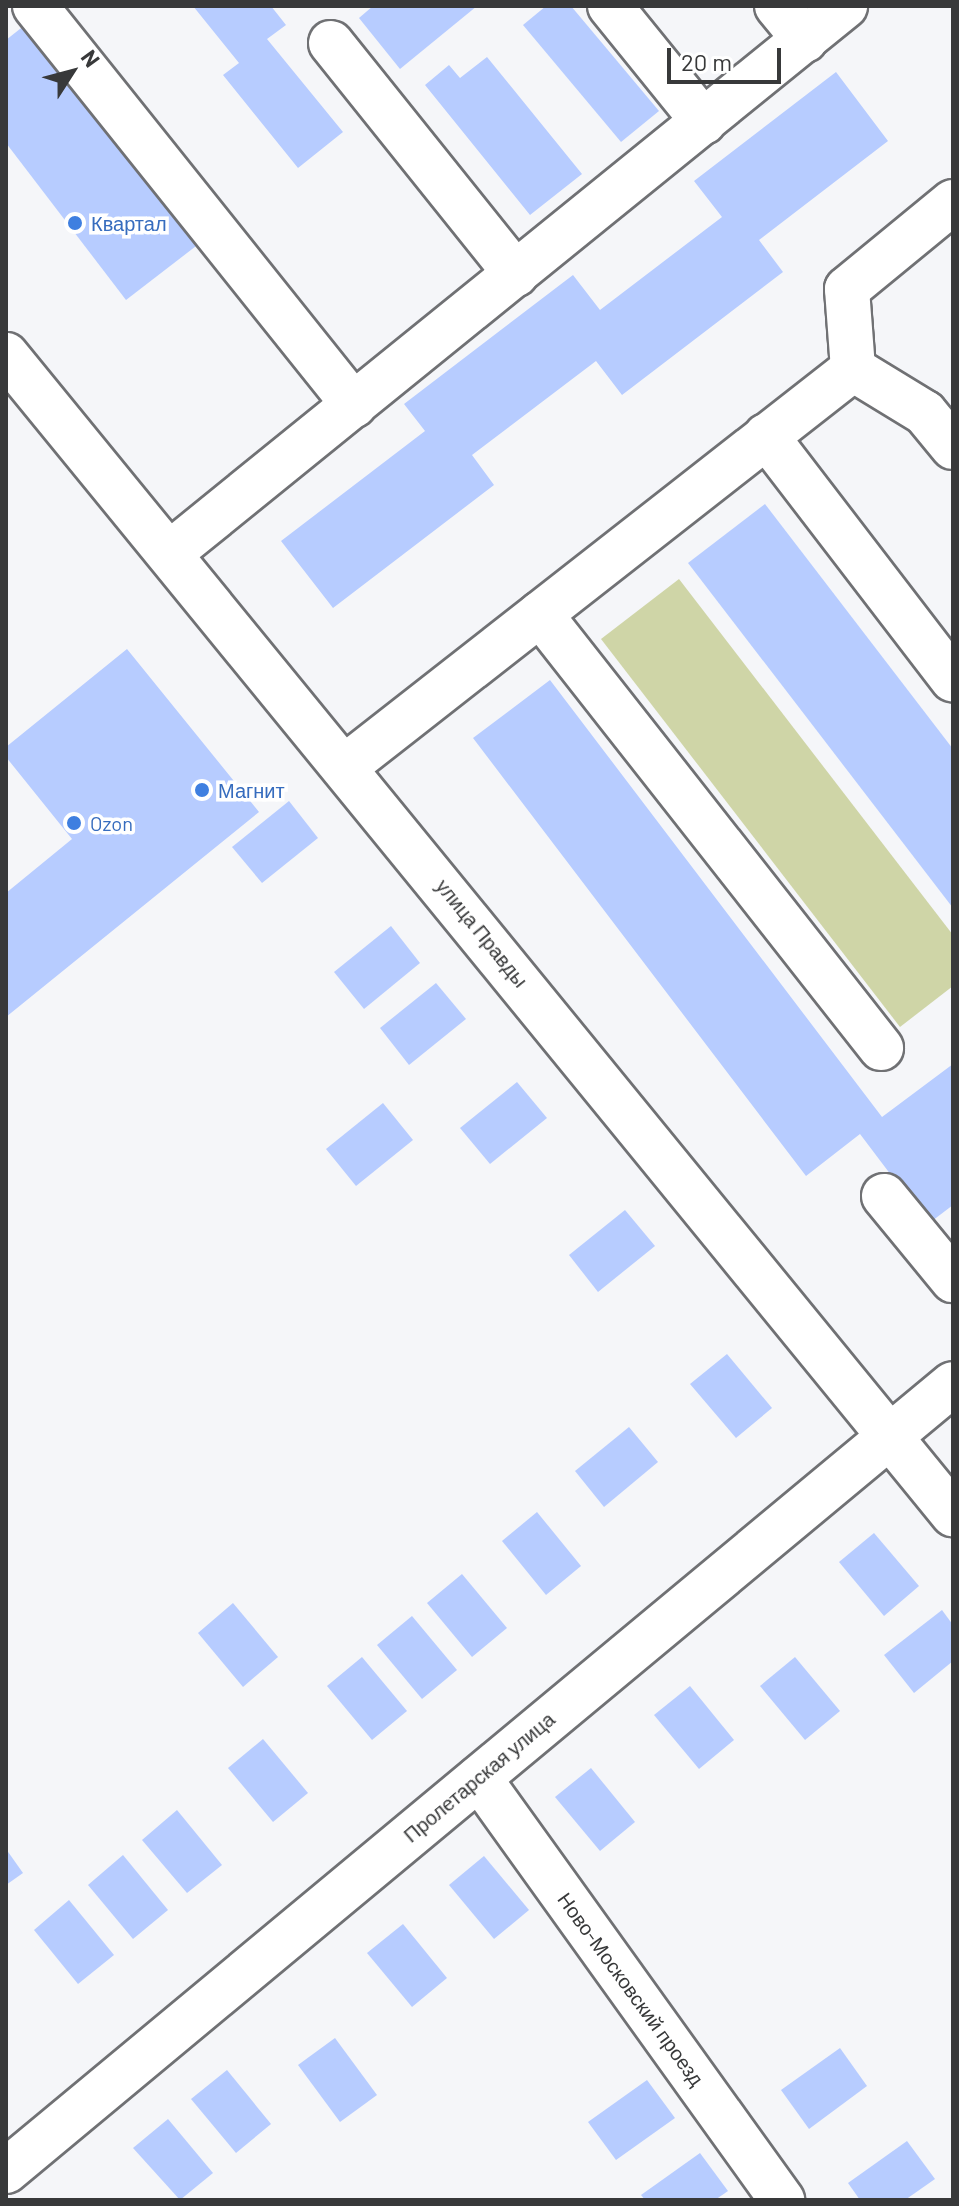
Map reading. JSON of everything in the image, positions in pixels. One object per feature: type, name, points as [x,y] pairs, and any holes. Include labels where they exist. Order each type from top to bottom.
[{"type":"street","points":[[35,6],[354,405]]},
{"type":"street","points":[[610,6],[704,122]]},
{"type":"street","points":[[777,6],[805,40]]},
{"type":"street","points":[[170,553],[845,6]]},
{"type":"street","points":[[331,43],[516,274]]},
{"type":"street","points":[[853,369],[847,289],[953,202]]},
{"type":"street","name":"улица Правды","points":[[10,369],[170,553],[346,766],[953,1514]]},
{"type":"street","points":[[346,766],[853,369]]},
{"type":"street","points":[[853,369],[925,413],[953,447]]},
{"type":"street","points":[[766,436],[953,680]]},
{"type":"street","points":[[540,614],[881,1048]]},
{"type":"street","points":[[884,1196],[953,1280]]},
{"type":"street","name":"Пролетарская улица","points":[[6,2173],[953,1384]]},
{"type":"street","name":"Ново-Московский проезд","points":[[479,1778],[782,2200]]},
{"type":"street","points":[[6,2173],[21,2200]]},
{"type":"green space","points":[[679,579],[953,935],[953,986],[900,1027],[601,639]]},
{"type":"building","points":[[193,6],[271,6],[286,25],[267,39],[343,132],[298,168],[223,75],[239,63]]},
{"type":"building","points":[[373,6],[477,6],[400,69],[359,18]]},
{"type":"building","points":[[546,6],[571,6],[659,111],[621,142],[523,25]]},
{"type":"building","points":[[30,21],[200,243],[126,300],[6,143],[6,40]]},
{"type":"building","points":[[487,57],[582,174],[530,215],[425,85],[449,65],[460,78]]},
{"type":"building","points":[[836,72],[888,141],[759,240],[783,272],[622,395],[596,361],[472,455],[494,485],[333,608],[281,541],[425,431],[404,404],[573,275],[600,310],[722,217],[694,181]]},
{"type":"building","points":[[765,504],[953,749],[953,908],[688,563]]},
{"type":"building","points":[[127,649],[259,812],[6,1017],[6,893],[72,839],[6,757],[6,747]]},
{"type":"building","points":[[550,680],[882,1117],[953,1064],[953,1205],[928,1224],[860,1134],[806,1176],[473,738]]},
{"type":"building","points":[[289,801],[318,838],[262,883],[232,847]]},
{"type":"building","points":[[391,926],[420,963],[364,1009],[334,972]]},
{"type":"building","points":[[436,983],[466,1019],[409,1065],[380,1028]]},
{"type":"building","points":[[517,1082],[547,1118],[490,1164],[460,1128]]},
{"type":"building","points":[[383,1103],[413,1140],[356,1186],[326,1149]]},
{"type":"building","points":[[625,1210],[655,1246],[598,1292],[569,1255]]},
{"type":"building","points":[[727,1354],[772,1408],[736,1438],[690,1384]]},
{"type":"building","points":[[629,1427],[658,1462],[604,1507],[575,1471]]},
{"type":"building","points":[[537,1512],[581,1566],[546,1595],[502,1541]]},
{"type":"building","points":[[874,1533],[919,1586],[884,1616],[839,1562]]},
{"type":"building","points":[[462,1574],[507,1628],[472,1657],[427,1603]]},
{"type":"building","points":[[233,1603],[278,1657],[243,1687],[198,1633]]},
{"type":"building","points":[[942,1610],[953,1625],[953,1661],[914,1693],[884,1655]]},
{"type":"building","points":[[412,1616],[457,1670],[422,1699],[377,1645]]},
{"type":"building","points":[[362,1657],[407,1711],[372,1740],[327,1686]]},
{"type":"building","points":[[795,1657],[840,1711],[805,1740],[760,1686]]},
{"type":"building","points":[[690,1686],[734,1740],[699,1769],[654,1715]]},
{"type":"building","points":[[263,1739],[308,1793],[273,1822],[228,1768]]},
{"type":"building","points":[[591,1768],[635,1822],[600,1851],[555,1797]]},
{"type":"building","points":[[177,1810],[222,1865],[187,1893],[142,1840]]},
{"type":"building","points":[[6,1849],[23,1873],[6,1885]]},
{"type":"building","points":[[123,1855],[168,1910],[133,1939],[88,1885]]},
{"type":"building","points":[[484,1856],[529,1910],[494,1939],[449,1885]]},
{"type":"building","points":[[69,1900],[114,1955],[78,1984],[34,1930]]},
{"type":"building","points":[[403,1924],[447,1978],[412,2007],[367,1953]]},
{"type":"building","points":[[335,2038],[377,2095],[340,2122],[298,2065]]},
{"type":"building","points":[[840,2048],[867,2086],[809,2129],[781,2090]]},
{"type":"building","points":[[227,2070],[271,2124],[236,2153],[191,2099]]},
{"type":"building","points":[[647,2080],[675,2118],[616,2160],[588,2122]]},
{"type":"building","points":[[168,2119],[213,2173],[180,2200],[133,2148]]},
{"type":"building","points":[[907,2141],[935,2179],[905,2200],[860,2200],[848,2183]]},
{"type":"building","points":[[700,2153],[728,2191],[715,2200],[645,2200],[641,2195]]},
{"type":"place","name":"Квартал","points":[[75,223]]},
{"type":"place","name":"Магнит","points":[[202,790]]},
{"type":"place","name":"Ozon","points":[[74,823]]}]
